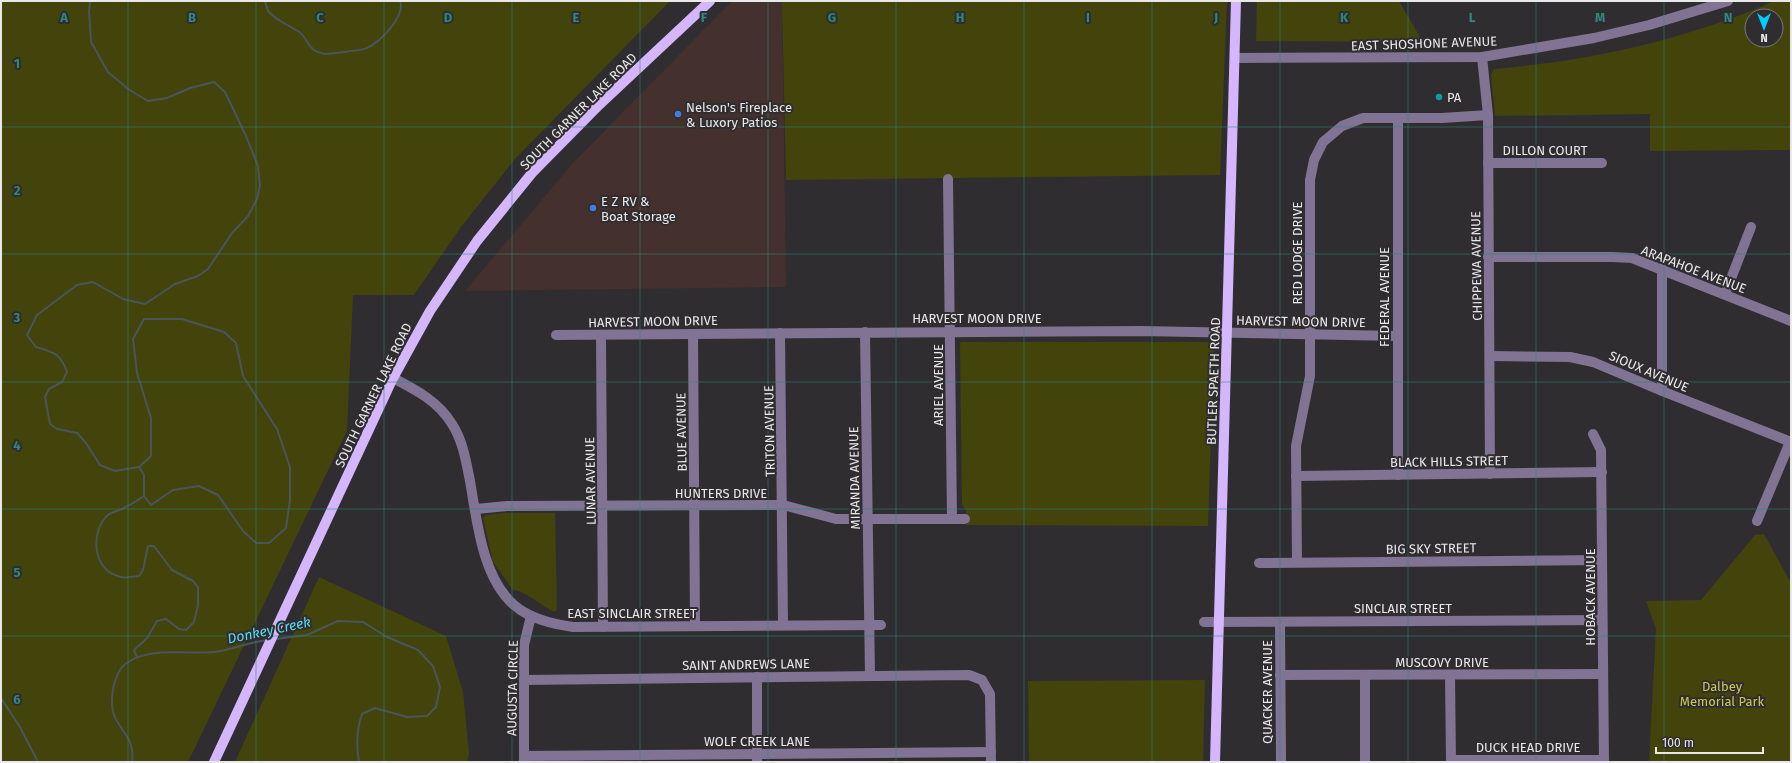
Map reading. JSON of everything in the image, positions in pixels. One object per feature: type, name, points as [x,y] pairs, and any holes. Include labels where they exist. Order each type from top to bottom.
[{"type":"main road","name":"SOUTH GARNER LAKE ROAD","points":[[214,762],[393,378],[430,311],[477,241],[532,174],[599,105],[710,1]]},
{"type":"main road","name":"BUTLER SPAETH ROAD","points":[[1215,762],[1236,1]]},
{"type":"street","name":"EAST SHOSHONE AVENUE","points":[[1235,58],[1482,57],[1594,38],[1649,25],[1728,1]]},
{"type":"street","name":"CHIPPEWA AVENUE","points":[[1482,57],[1488,115],[1490,474]]},
{"type":"street","name":"RED LODGE DRIVE","points":[[1297,562],[1296,446],[1310,376],[1310,180],[1314,160],[1323,142],[1342,126],[1363,118],[1442,118],[1488,115]]},
{"type":"street","name":"FEDERAL AVENUE","points":[[1398,118],[1398,475]]},
{"type":"street","name":"DILLON COURT","points":[[1488,164],[1602,163]]},
{"type":"street","name":"ARIEL AVENUE","points":[[948,179],[952,519]]},
{"type":"street","points":[[1725,294],[1751,227]]},
{"type":"street","name":"ARAPAHOE AVENUE","points":[[1488,257],[1632,258],[1791,321]]},
{"type":"street","points":[[1662,269],[1662,391]]},
{"type":"street","name":"HARVEST MOON DRIVE","points":[[556,335],[1141,330],[1397,336]]},
{"type":"street","name":"MIRANDA AVENUE","points":[[865,332],[868,625],[870,633],[870,676]]},
{"type":"street","name":"TRITON AVENUE","points":[[780,333],[783,505],[783,625]]},
{"type":"street","name":"BLUE AVENUE","points":[[693,334],[695,626]]},
{"type":"street","name":"LUNAR AVENUE","points":[[601,335],[604,506],[603,627]]},
{"type":"street","name":"SIOUX AVENUE","points":[[1490,356],[1570,357],[1593,362],[1790,442]]},
{"type":"street","name":"EAST SINCLAIR STREET","points":[[393,378],[427,396],[442,410],[453,424],[465,452],[487,563],[498,586],[514,605],[531,616],[552,624],[573,627],[881,625]]},
{"type":"street","name":"HOBACK AVENUE","points":[[1593,434],[1602,450],[1604,761]]},
{"type":"street","points":[[1757,522],[1790,442]]},
{"type":"street","name":"BLACK HILLS STREET","points":[[1296,476],[1602,472]]},
{"type":"street","name":"HUNTERS DRIVE","points":[[476,509],[507,506],[783,505],[836,519],[965,519]]},
{"type":"street","name":"BIG SKY STREET","points":[[1259,563],[1602,560]]},
{"type":"street","name":"AUGUSTA CIRCLE","points":[[524,759],[524,645],[531,616]]},
{"type":"street","name":"SINCLAIR STREET","points":[[1204,622],[1602,620]]},
{"type":"street","name":"QUACKER AVENUE","points":[[1280,622],[1281,762]]},
{"type":"street","name":"SAINT ANDREWS LANE","points":[[524,680],[969,674],[982,680],[990,694],[991,757]]},
{"type":"street","points":[[1450,674],[1451,761]]},
{"type":"street","name":"MUSCOVY DRIVE","points":[[1280,676],[1603,674]]},
{"type":"street","points":[[1365,675],[1365,762]]},
{"type":"street","points":[[757,677],[757,758]]},
{"type":"street","name":"WOLF CREEK LANE","points":[[524,759],[991,757]]},
{"type":"street","name":"DUCK HEAD DRIVE","points":[[1451,761],[1604,761]]},
{"type":"shaded area","points":[[732,1],[782,1],[786,287],[465,291],[572,164]]},
{"type":"green space","points":[[1,1],[670,1],[515,159],[461,227],[414,295],[353,295],[347,431],[188,762],[1,762]]},
{"type":"green space","points":[[782,1],[1227,1],[1220,175],[786,180]]},
{"type":"green space","points":[[1257,1],[1399,1],[1423,42],[1256,41]]},
{"type":"green space","points":[[1774,1],[1791,1],[1791,150],[1650,151],[1650,114],[1495,116],[1491,75],[1494,69],[1565,60],[1637,47],[1706,27],[1744,14],[1744,48],[1784,48],[1784,8],[1758,8]]},
{"type":"green space","points":[[1211,342],[1214,344],[1208,526],[967,525],[966,510],[962,505],[960,343]]},
{"type":"green space","points":[[503,513],[555,513],[557,609],[555,612],[528,595],[517,590],[513,590],[493,562],[483,518],[486,515]]},
{"type":"green space","name":"Dalbey Memorial Park","points":[[1764,534],[1791,583],[1791,762],[1649,762],[1656,629],[1646,601],[1701,600],[1755,535]]},
{"type":"green space","points":[[319,577],[446,636],[463,692],[469,754],[467,762],[235,762]]},
{"type":"green space","points":[[1205,680],[1203,762],[1029,762],[1028,681]]},
{"type":"waterway","points":[[90,1],[89,12],[91,42],[108,72],[128,89],[148,101],[167,98],[190,88],[214,82],[225,92],[246,136],[258,166],[260,186],[257,199],[248,216],[232,233],[208,269],[198,276],[175,284],[145,304],[123,299],[93,282],[77,285],[37,315],[27,335],[36,347],[48,350],[59,357],[67,372],[62,382],[49,389],[45,397],[50,424],[57,429],[77,433],[86,443],[100,465],[115,471],[139,467],[144,475],[144,496],[128,506],[111,513],[102,522],[99,529],[96,547],[102,564],[107,570],[121,577],[139,576],[143,570],[148,546],[154,546],[172,570],[193,581],[198,587],[198,605],[194,622],[186,630],[179,629],[166,619],[157,621],[147,638],[134,650],[137,657]]},
{"type":"waterway","points":[[265,1],[268,10],[272,15],[302,34],[314,50],[325,54],[360,50],[372,45],[385,34],[396,21],[401,7],[400,1]]},
{"type":"waterway","points":[[139,467],[151,456],[151,418],[137,373],[133,339],[144,319],[182,319],[224,332],[236,343],[243,376],[277,429],[290,467],[290,500],[286,528],[269,543],[256,543],[243,531],[218,495],[199,486],[173,490],[151,505],[144,496]]},
{"type":"waterway","name":"Donkey Creek","points":[[276,639],[307,635],[338,621],[363,622],[387,637],[418,650],[433,666],[440,687],[436,707],[427,716],[407,717],[375,708],[362,714],[357,738],[359,762]]},
{"type":"waterway","name":"Donkey Creek","points":[[132,762],[133,754],[129,740],[115,718],[112,708],[114,687],[117,675],[121,668],[130,661],[141,656],[165,652],[214,652],[267,640]]},
{"type":"waterway","name":"Donkey Creek","points":[[1,698],[20,727],[38,762]]},
{"type":"place","name":"PA","points":[[1439,97]]},
{"type":"place","name":"Nelson's Fireplace & Luxory Patios","points":[[678,114]]},
{"type":"place","name":"E Z RV & Boat Storage","points":[[593,208]]}]
